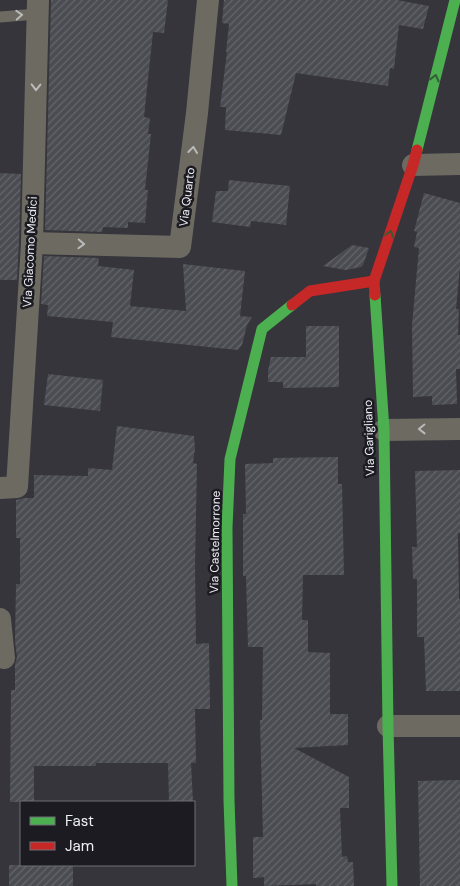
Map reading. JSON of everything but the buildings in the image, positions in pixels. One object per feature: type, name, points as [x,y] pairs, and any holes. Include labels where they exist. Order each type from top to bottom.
[{"type":"street","name":"Via Quarto","points":[[32,243],[180,247],[197,113],[208,0]]},
{"type":"street","name":"Via Garigliano","points":[[392,886],[384,430],[374,281],[413,165],[455,0]]},
{"type":"street","name":"Via Giacomo Medici","points":[[0,488],[17,487],[32,243],[38,7]]},
{"type":"street","points":[[413,165],[460,164]]},
{"type":"street","name":"Via Castelmorrone","points":[[232,886],[229,800],[227,528],[230,459],[262,329],[310,291],[374,281]]},
{"type":"street","points":[[384,430],[460,428]]},
{"type":"street","points":[[0,619],[4,658]]},
{"type":"street","points":[[388,726],[460,726]]},
{"type":"lane","points":[[0,17],[38,7]]},
{"type":"traffic: fast","points":[[417,150],[455,0]]},
{"type":"traffic: fast","points":[[375,295],[384,430],[392,886]]},
{"type":"traffic: fast","points":[[232,886],[229,800],[227,528],[230,459],[262,329],[292,305]]},
{"type":"traffic: jam","points":[[375,295],[374,281],[417,150]]},
{"type":"traffic: jam","points":[[292,305],[310,291],[374,281]]}]
